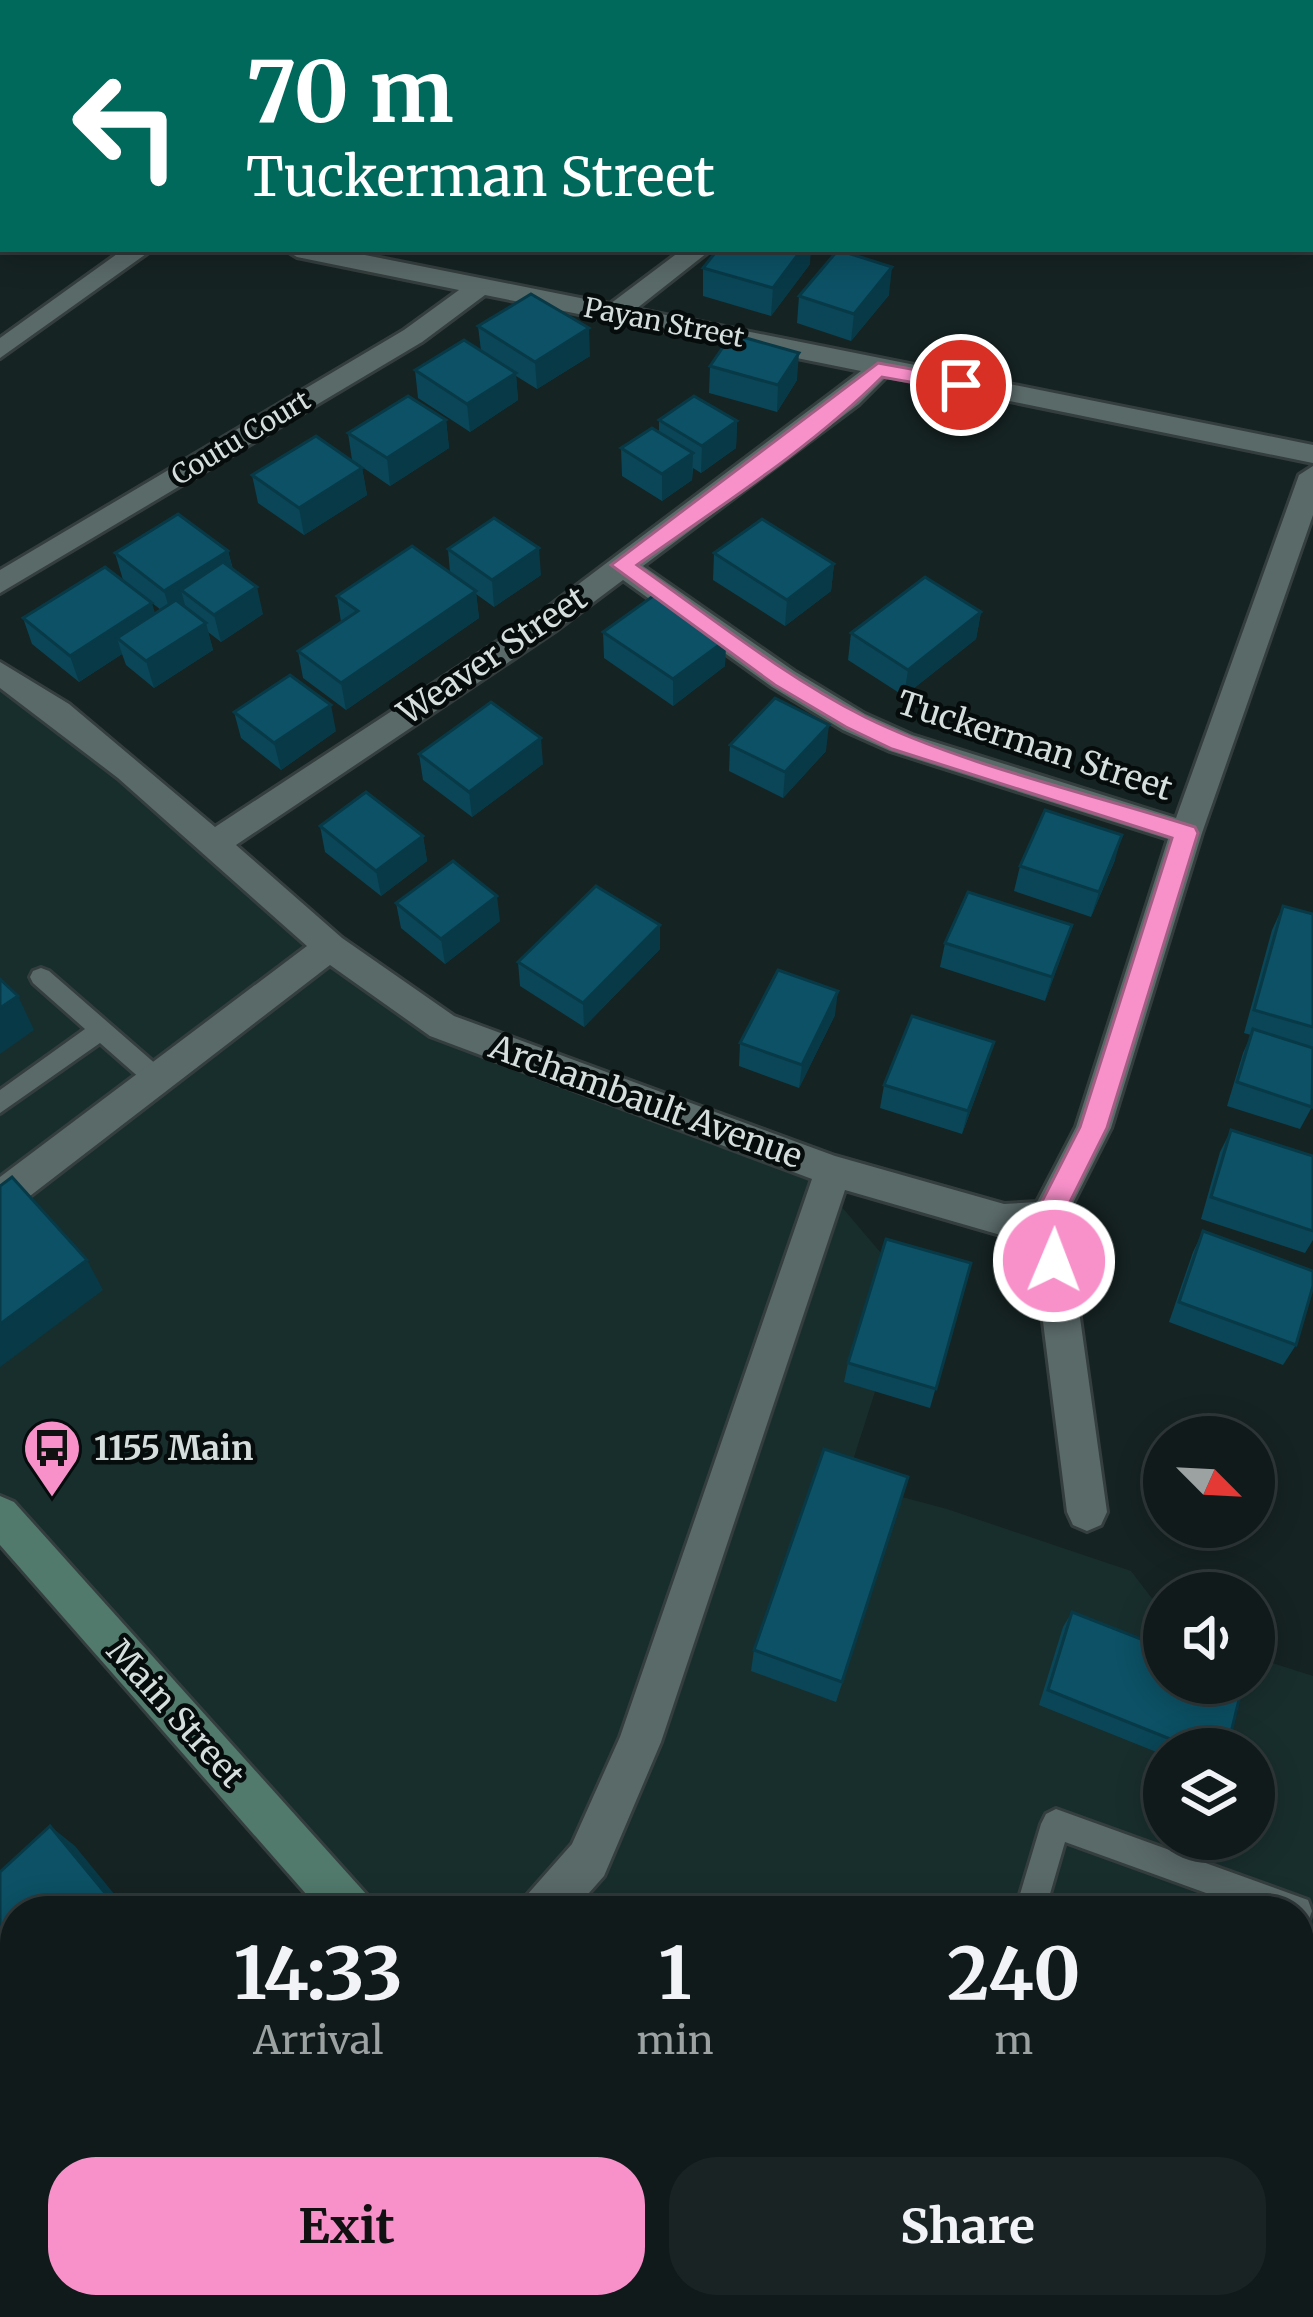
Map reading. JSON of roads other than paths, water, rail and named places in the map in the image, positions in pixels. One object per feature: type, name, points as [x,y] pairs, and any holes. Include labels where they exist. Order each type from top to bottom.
[{"type":"main road","name":"Main Street","points":[[0,1516],[338,1896]]},
{"type":"street","points":[[0,350],[136,252]]},
{"type":"street","name":"Payan Street","points":[[311,252],[878,370],[1313,454]]},
{"type":"street","points":[[615,313],[695,252]]},
{"type":"street","name":"Coutu Court","points":[[0,583],[413,336],[478,288]]},
{"type":"street","name":"Weaver Street","points":[[214,844],[545,624],[760,466],[878,370]]},
{"type":"street","points":[[1088,1512],[1048,1217],[1093,1128],[1186,833],[1313,475]]},
{"type":"street","name":"Tuckerman Street","points":[[622,565],[783,679],[854,722],[901,743],[1186,833]]},
{"type":"street","name":"Archambault Avenue","points":[[0,673],[58,712],[330,947],[442,1026],[832,1171],[640,1742],[589,1860],[557,1896]]},
{"type":"street","points":[[0,1198],[330,947]]},
{"type":"street","points":[[832,1171],[1004,1220],[1048,1217]]},
{"type":"lane","points":[[41,976],[158,1081]]},
{"type":"lane","points":[[0,1103],[100,1031]]},
{"type":"lane","points":[[1034,1896],[1056,1824],[1256,1896]]},
{"type":"place","name":"1155 Main","points":[[52,1499]]}]
